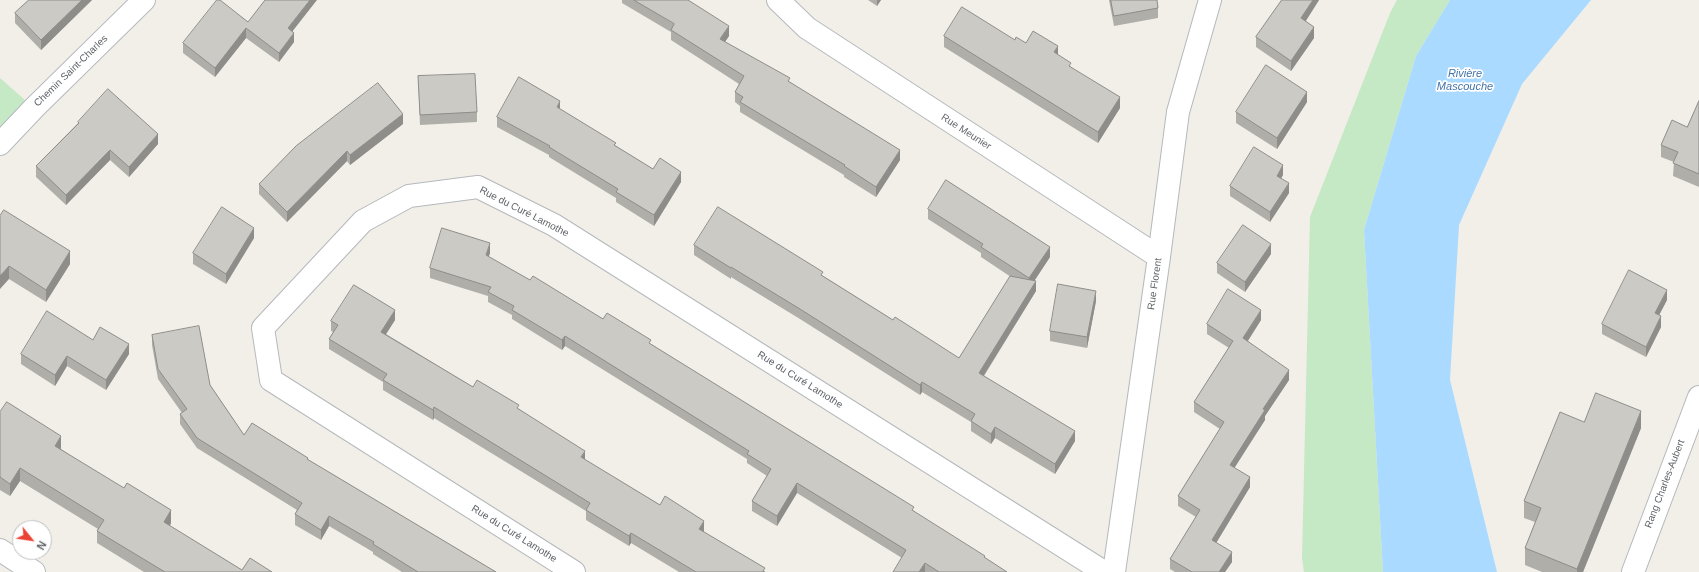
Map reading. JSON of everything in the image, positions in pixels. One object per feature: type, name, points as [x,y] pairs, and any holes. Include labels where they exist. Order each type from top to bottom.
[{"type":"street","name":"Chemin Saint-Charles","points":[[0,144],[34,108],[144,0]]},
{"type":"street","name":"Rue Meunier","points":[[778,0],[807,28],[1159,258]]},
{"type":"street","name":"Rue Florent","points":[[1114,572],[1159,258],[1178,112],[1210,0]]},
{"type":"street","name":"Rue du Curé Lamothe","points":[[574,572],[271,380],[263,328],[363,221],[409,196],[478,187],[554,225],[1104,572]]},
{"type":"street","name":"Rang Charles-Aubert","points":[[1633,572],[1699,397]]},
{"type":"street","points":[[0,550],[34,572]]},
{"type":"green space","points":[[1397,0],[1450,0],[1416,56],[1364,230],[1383,572],[1304,572],[1302,558],[1310,217],[1390,13]]},
{"type":"green space","points":[[0,78],[34,108],[0,144]]},
{"type":"water","name":"Rivière Mascouche","points":[[1450,0],[1591,0],[1522,84],[1459,225],[1450,380],[1497,572],[1383,572],[1364,230],[1416,56]]},
{"type":"building","points":[[29,0],[82,0],[41,40],[15,13]]},
{"type":"building","points":[[217,0],[220,0],[248,22],[265,0],[310,0],[288,28],[294,33],[279,53],[246,28],[215,68],[183,43]]},
{"type":"building","points":[[634,0],[688,0],[729,26],[720,39],[790,78],[788,81],[900,150],[876,187],[844,166],[845,165],[740,102],[743,97],[735,92],[744,76],[671,30],[674,24]]},
{"type":"building","points":[[1111,0],[1157,0],[1158,8],[1114,16]]},
{"type":"building","points":[[1282,0],[1313,0],[1301,18],[1314,27],[1291,61],[1256,37]]},
{"type":"building","points":[[962,7],[1015,40],[1016,37],[1026,43],[1033,31],[1058,46],[1054,52],[1071,63],[1069,66],[1120,97],[1098,132],[944,36]]},
{"type":"building","points":[[1266,65],[1307,92],[1277,138],[1236,112]]},
{"type":"building","points":[[475,74],[477,112],[420,115],[418,76]]},
{"type":"building","points":[[519,77],[560,101],[557,107],[616,143],[614,145],[653,169],[660,158],[681,172],[654,215],[616,192],[618,189],[549,147],[550,146],[497,117]]},
{"type":"building","points":[[378,83],[403,114],[350,155],[347,151],[287,212],[259,184],[296,146]]},
{"type":"building","points":[[108,89],[158,134],[129,167],[110,150],[66,195],[36,166],[79,123],[78,122]]},
{"type":"building","points":[[1699,101],[1699,174],[1673,163],[1678,152],[1661,145],[1672,120],[1687,127]]},
{"type":"building","points":[[1254,147],[1283,165],[1277,176],[1289,183],[1270,212],[1230,186]]},
{"type":"building","points":[[946,180],[1050,247],[1029,278],[981,247],[983,244],[928,209]]},
{"type":"building","points":[[222,207],[254,228],[226,274],[193,253]]},
{"type":"building","points":[[718,207],[823,272],[821,275],[893,320],[895,317],[959,358],[1010,276],[1036,281],[979,373],[1075,431],[1055,464],[995,427],[991,434],[971,421],[975,414],[922,382],[920,385],[800,309],[694,245]]},
{"type":"building","points":[[4,210],[70,251],[46,290],[9,266],[0,276],[0,216]]},
{"type":"building","points":[[1243,225],[1271,244],[1245,282],[1217,263]]},
{"type":"building","points":[[442,228],[490,243],[486,255],[530,280],[533,276],[603,319],[607,313],[651,340],[649,343],[914,507],[912,510],[985,556],[984,557],[1007,572],[939,572],[925,563],[919,572],[893,572],[906,550],[797,483],[777,516],[752,501],[771,469],[747,454],[749,451],[565,336],[562,340],[512,310],[514,306],[488,292],[491,287],[430,268]]},
{"type":"building","points":[[1629,270],[1667,290],[1655,313],[1661,316],[1646,347],[1602,324]]},
{"type":"building","points":[[1058,284],[1096,291],[1087,337],[1050,331]]},
{"type":"building","points":[[354,285],[395,310],[381,332],[473,387],[477,380],[519,405],[517,408],[585,451],[581,457],[660,505],[665,496],[704,521],[699,529],[765,568],[763,571],[765,572],[696,572],[631,533],[629,536],[586,510],[590,503],[434,407],[433,410],[383,380],[387,374],[329,339],[338,325],[331,321]]},
{"type":"building","points":[[1228,289],[1261,310],[1243,338],[1289,370],[1263,409],[1265,410],[1230,465],[1250,477],[1212,540],[1232,552],[1219,572],[1192,572],[1170,559],[1200,510],[1178,496],[1224,422],[1194,402],[1233,341],[1207,324]]},
{"type":"building","points":[[47,311],[93,340],[100,327],[129,344],[106,380],[67,356],[55,375],[21,354]]},
{"type":"building","points":[[199,326],[210,385],[244,435],[252,423],[308,458],[307,459],[496,572],[418,572],[373,544],[374,542],[329,516],[321,530],[295,514],[302,503],[197,438],[180,414],[187,409],[158,369],[152,335]]},
{"type":"building","points":[[1596,393],[1641,411],[1577,569],[1525,548],[1541,508],[1524,501],[1560,412],[1584,422]]},
{"type":"building","points":[[7,402],[61,436],[55,446],[124,488],[127,483],[171,510],[164,522],[242,570],[250,558],[272,572],[165,572],[97,531],[104,520],[20,468],[10,484],[0,477],[0,412]]}]
